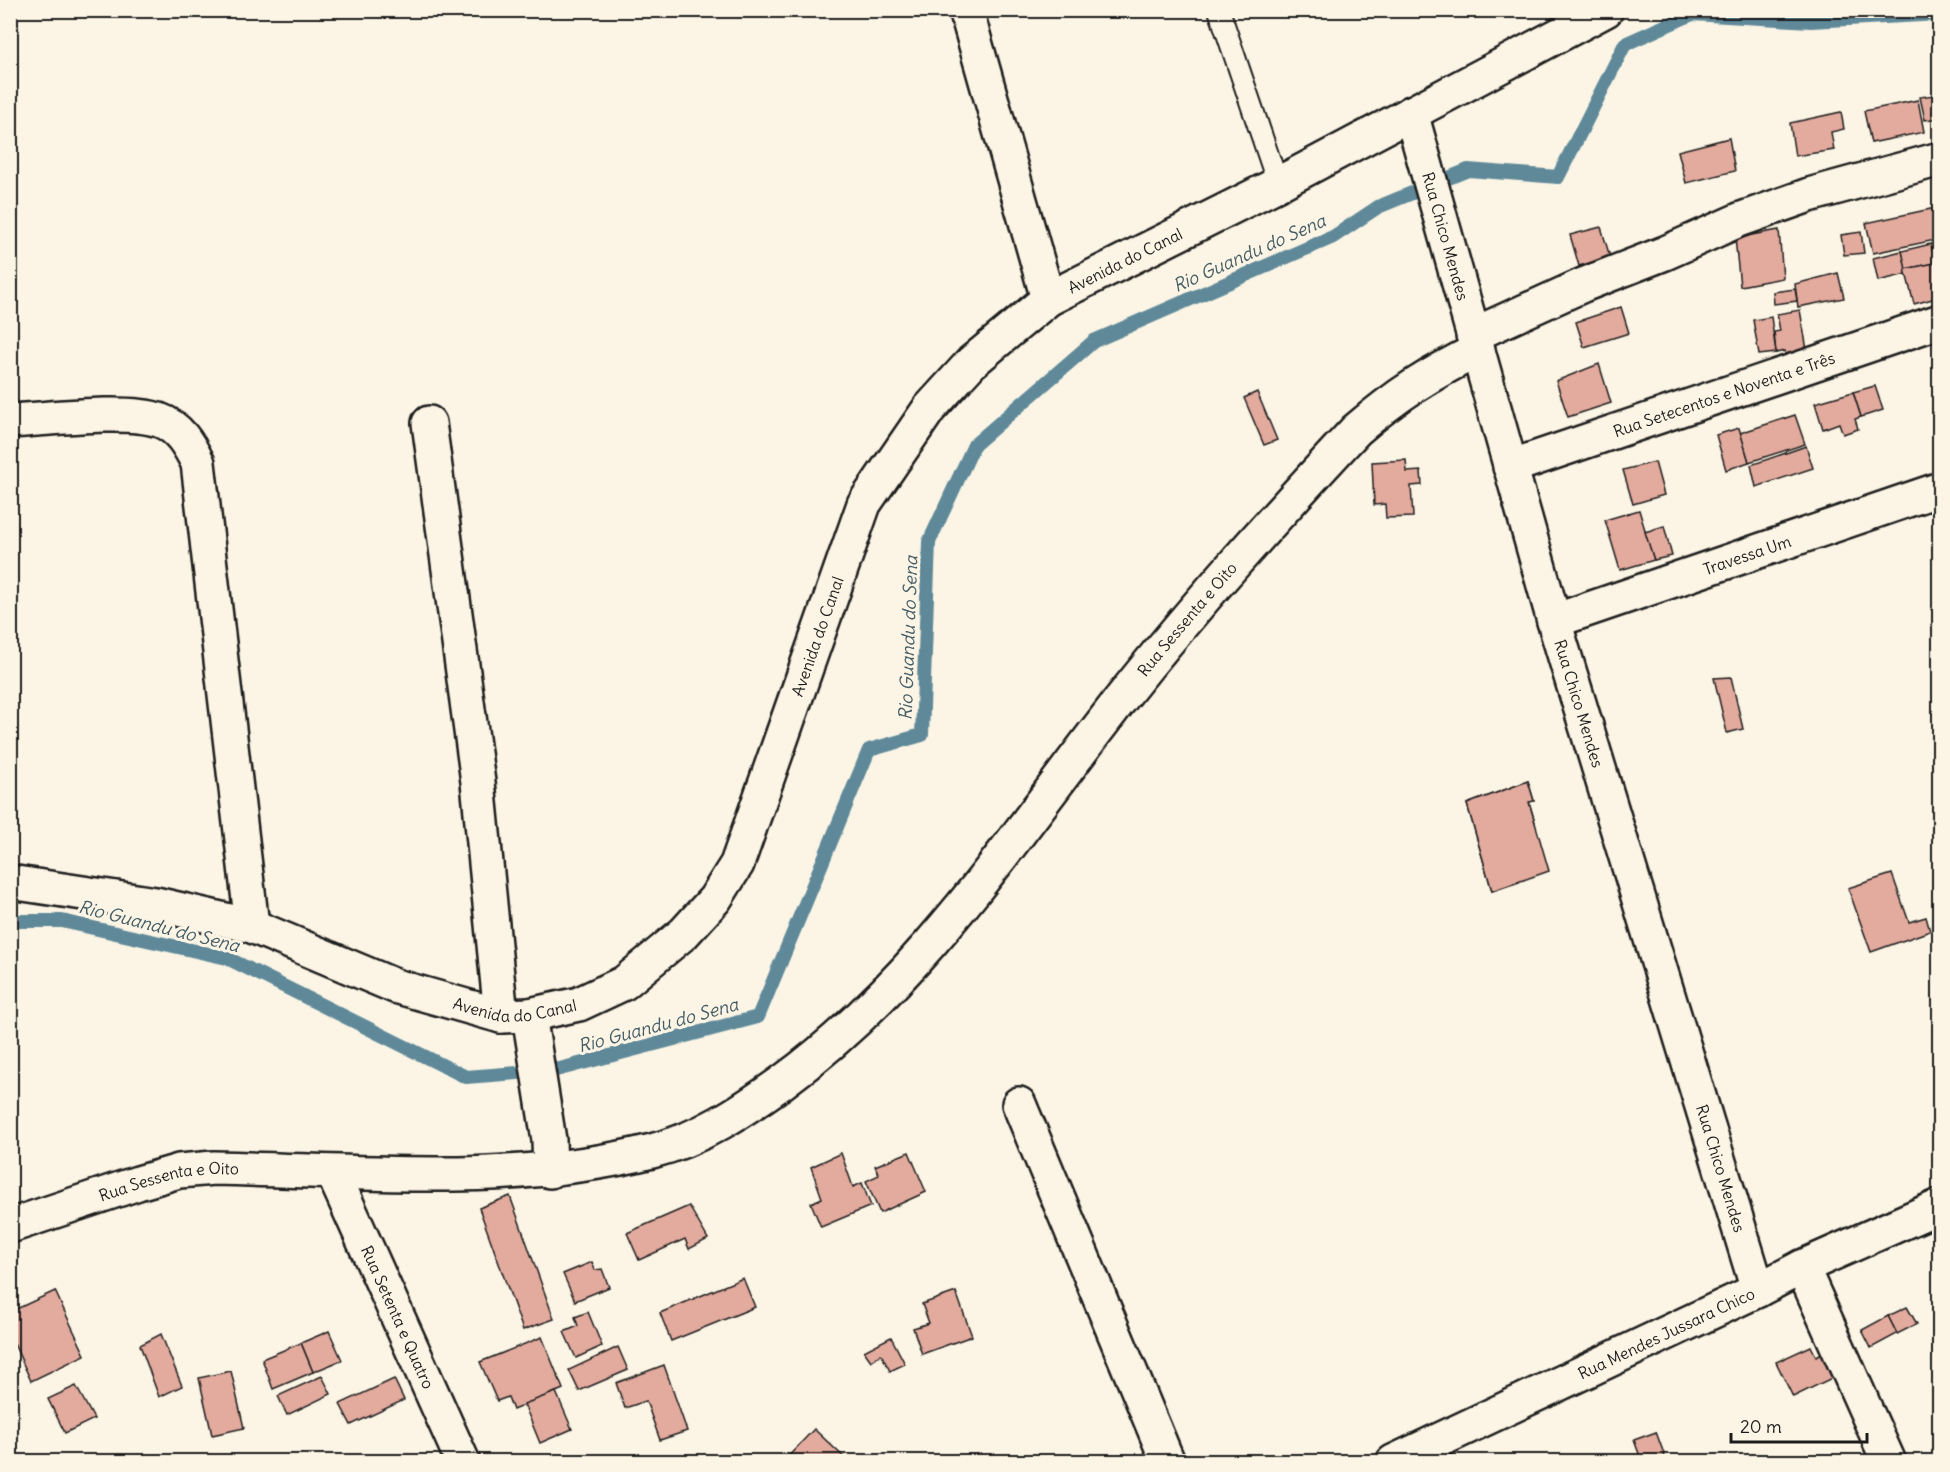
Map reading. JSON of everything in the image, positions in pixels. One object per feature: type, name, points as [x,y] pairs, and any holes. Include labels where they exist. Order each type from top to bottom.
[{"type":"street","points":[[966,10],[1048,299]]},
{"type":"street","name":"Avenida do Canal","points":[[10,882],[156,904],[252,926],[396,986],[521,1024],[579,1004],[624,982],[684,933],[715,899],[737,864],[864,504],[929,409],[972,362],[1048,299],[1278,184],[1606,10]]},
{"type":"street","name":"Rua Chico Mendes","points":[[1411,113],[1554,621],[1758,1290]]},
{"type":"street","name":"Rua Sessenta e Oito","points":[[10,1226],[179,1171],[214,1168],[440,1175],[549,1155],[655,1150],[733,1118],[807,1065],[870,1010],[940,935],[1126,692],[1334,454],[1356,430],[1393,398],[1475,343],[1583,285],[1665,253],[1739,220],[1809,195],[1940,159]]},
{"type":"street","name":"Rua Setecentos e Noventa e Três","points":[[1510,467],[1940,321]]},
{"type":"street","points":[[10,421],[131,415],[160,420],[187,440],[198,463],[252,926]]},
{"type":"street","points":[[429,423],[478,782],[521,1024],[549,1155]]},
{"type":"street","name":"Travessa Um","points":[[1554,621],[1940,489]]},
{"type":"street","points":[[1019,1104],[1168,1461]]},
{"type":"street","name":"Rua Setenta e Quatro","points":[[333,1173],[463,1461]]},
{"type":"street","name":"Rua Mendes Jussara Chico","points":[[1393,1461],[1758,1290],[1802,1267],[1940,1206]]},
{"type":"street","points":[[1802,1267],[1889,1461]]},
{"type":"lane","points":[[1219,10],[1278,184]]},
{"type":"building","points":[[1940,94],[1940,118],[1925,120],[1920,97]]},
{"type":"building","points":[[1918,100],[1924,132],[1871,143],[1864,111]]},
{"type":"building","points":[[1841,112],[1844,129],[1831,132],[1834,150],[1795,156],[1790,123]]},
{"type":"building","points":[[1729,138],[1735,171],[1686,183],[1678,151]]},
{"type":"building","points":[[1940,207],[1940,239],[1873,253],[1866,223]]},
{"type":"building","points":[[1601,227],[1610,257],[1579,266],[1570,235]]},
{"type":"building","points":[[1779,230],[1783,278],[1740,286],[1735,238]]},
{"type":"building","points":[[1861,232],[1864,253],[1844,255],[1841,235]]},
{"type":"building","points":[[1931,244],[1935,263],[1905,269],[1902,251]]},
{"type":"building","points":[[1902,251],[1907,274],[1878,281],[1873,258]]},
{"type":"building","points":[[1935,263],[1940,280],[1940,297],[1914,304],[1905,269]]},
{"type":"building","points":[[1838,273],[1844,298],[1798,307],[1795,284]]},
{"type":"building","points":[[1795,289],[1797,301],[1774,304],[1773,292]]},
{"type":"building","points":[[1621,307],[1629,333],[1584,347],[1576,322]]},
{"type":"building","points":[[1800,310],[1807,350],[1785,354],[1785,351],[1776,353],[1774,332],[1780,331],[1777,314]]},
{"type":"building","points":[[1771,317],[1776,353],[1759,355],[1753,320]]},
{"type":"building","points":[[1599,364],[1611,403],[1568,417],[1556,381]]},
{"type":"building","points":[[1875,386],[1883,410],[1861,417],[1853,392]]},
{"type":"building","points":[[1257,392],[1277,440],[1264,445],[1244,398]]},
{"type":"building","points":[[1853,392],[1861,417],[1855,419],[1858,429],[1843,434],[1839,423],[1823,429],[1815,403]]},
{"type":"building","points":[[1795,415],[1805,444],[1749,462],[1740,433]]},
{"type":"building","points":[[1739,428],[1749,462],[1726,470],[1716,435]]},
{"type":"building","points":[[1806,446],[1813,468],[1756,487],[1751,465]]},
{"type":"building","points":[[1406,460],[1407,472],[1421,471],[1422,485],[1411,486],[1413,517],[1386,518],[1385,504],[1374,505],[1372,462]]},
{"type":"building","points":[[1655,462],[1664,495],[1633,504],[1623,470]]},
{"type":"building","points":[[1639,510],[1654,560],[1620,570],[1605,520]]},
{"type":"building","points":[[1664,526],[1672,556],[1654,560],[1645,532]]},
{"type":"building","points":[[1731,677],[1743,729],[1727,733],[1714,678]]},
{"type":"building","points":[[1528,781],[1534,801],[1529,802],[1535,822],[1503,831],[1519,882],[1492,891],[1467,804]]},
{"type":"building","points":[[1528,781],[1534,801],[1529,802],[1549,871],[1492,891],[1467,804]]},
{"type":"building","points":[[1892,874],[1909,922],[1926,917],[1930,931],[1871,952],[1848,888]]},
{"type":"building","points":[[909,1152],[926,1192],[880,1213],[866,1181],[879,1175],[875,1166]]},
{"type":"building","points":[[841,1153],[853,1187],[862,1183],[871,1206],[821,1227],[811,1203],[822,1198],[811,1167]]},
{"type":"building","points":[[510,1196],[554,1319],[523,1330],[479,1208]]},
{"type":"building","points":[[689,1206],[708,1239],[689,1249],[685,1239],[639,1260],[627,1233]]},
{"type":"building","points":[[592,1262],[595,1270],[602,1269],[609,1287],[575,1301],[563,1274]]},
{"type":"building","points":[[743,1278],[755,1307],[671,1341],[660,1313]]},
{"type":"building","points":[[55,1291],[85,1355],[31,1381],[10,1335],[10,1312]]},
{"type":"building","points":[[956,1292],[972,1336],[922,1354],[913,1328],[929,1323],[922,1304]]},
{"type":"building","points":[[1907,1307],[1917,1324],[1897,1334],[1888,1316]]},
{"type":"building","points":[[588,1312],[602,1346],[576,1358],[564,1332],[578,1326],[575,1317]]},
{"type":"building","points":[[1888,1316],[1897,1334],[1871,1348],[1862,1330]]},
{"type":"building","points":[[329,1331],[342,1360],[313,1372],[301,1343]]},
{"type":"building","points":[[161,1334],[182,1386],[159,1397],[140,1345]]},
{"type":"building","points":[[542,1337],[563,1389],[513,1410],[508,1397],[497,1401],[480,1362]]},
{"type":"building","points":[[891,1337],[905,1364],[890,1371],[881,1354],[871,1361],[864,1351]]},
{"type":"building","points":[[301,1343],[313,1372],[273,1389],[262,1359]]},
{"type":"building","points":[[1811,1346],[1816,1356],[1829,1350],[1840,1374],[1793,1397],[1776,1362]]},
{"type":"building","points":[[618,1347],[628,1370],[579,1391],[569,1370]]},
{"type":"building","points":[[664,1365],[687,1431],[660,1440],[646,1401],[625,1408],[616,1383]]},
{"type":"building","points":[[231,1371],[244,1428],[212,1435],[199,1378]]},
{"type":"building","points":[[322,1376],[331,1394],[287,1415],[278,1396]]},
{"type":"building","points":[[10,1379],[17,1394],[10,1397]]},
{"type":"building","points":[[394,1379],[404,1400],[351,1425],[340,1404]]},
{"type":"building","points":[[76,1386],[94,1419],[65,1433],[48,1399]]},
{"type":"building","points":[[556,1392],[572,1429],[540,1443],[524,1404]]},
{"type":"building","points":[[814,1429],[849,1462],[783,1462]]},
{"type":"building","points":[[1656,1432],[1667,1462],[1642,1462],[1634,1440]]},
{"type":"waterway","name":"Rio Guandu do Sena","points":[[10,921],[62,921],[227,958],[466,1077],[556,1070],[758,1017],[869,750],[922,735],[929,542],[974,445],[1094,341],[1333,237],[1378,207],[1468,170],[1558,177],[1625,44],[1692,14],[1811,21],[1940,14]]}]
